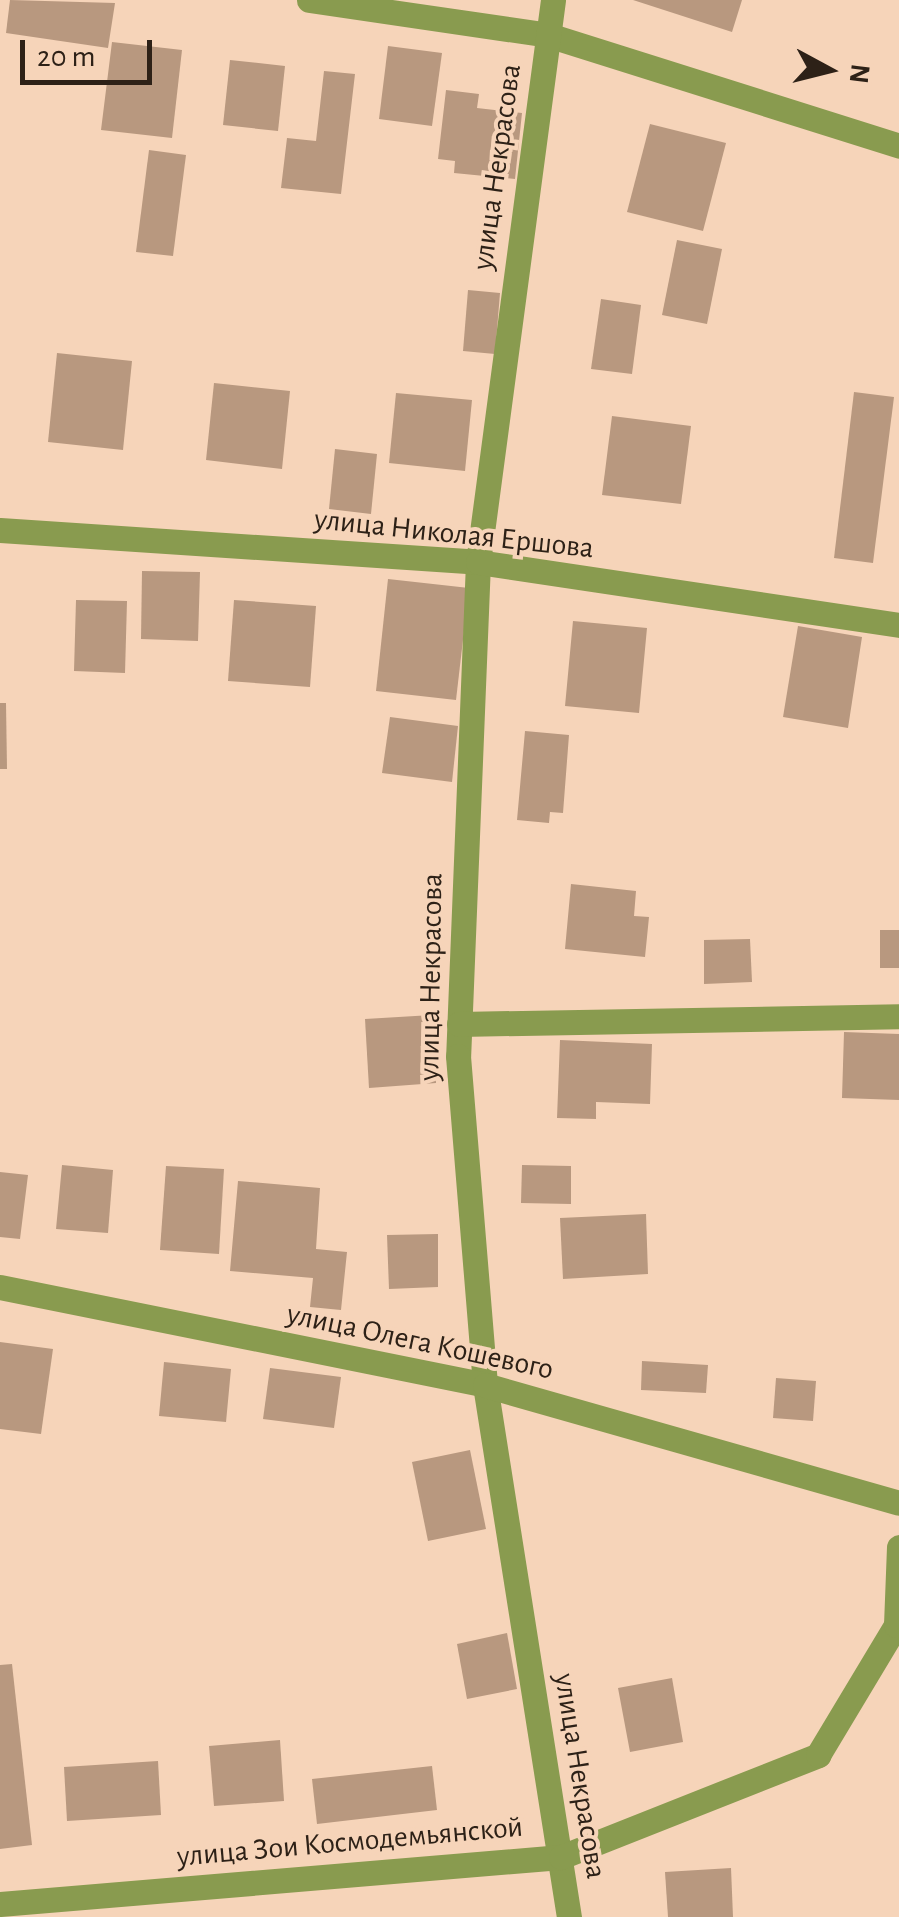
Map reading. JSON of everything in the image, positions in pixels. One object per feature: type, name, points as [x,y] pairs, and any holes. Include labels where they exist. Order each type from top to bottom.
[{"type":"street","points":[[309,0],[548,34],[899,146]]},
{"type":"street","name":"улица Некрасова","points":[[553,0],[478,562],[459,1024],[485,1385],[569,1917]]},
{"type":"street","name":"улица Николая Ершова","points":[[0,530],[478,562],[899,626]]},
{"type":"street","points":[[459,1024],[899,1016]]},
{"type":"street","name":"улица Олега Кошевого","points":[[0,1288],[485,1385],[899,1503]]},
{"type":"street","name":"улица Зои Космодемьянской","points":[[0,1904],[561,1856],[818,1756],[896,1625],[899,1547]]},
{"type":"building","points":[[10,0],[115,3],[108,48],[6,33]]},
{"type":"building","points":[[633,0],[742,0],[732,32]]},
{"type":"building","points":[[112,42],[182,50],[172,138],[101,130]]},
{"type":"building","points":[[388,46],[442,53],[432,126],[379,119]]},
{"type":"building","points":[[230,60],[285,66],[278,131],[223,125]]},
{"type":"building","points":[[324,71],[355,74],[341,194],[281,188],[287,138],[316,141]]},
{"type":"building","points":[[446,90],[479,94],[477,108],[522,113],[515,179],[454,173],[455,161],[438,159]]},
{"type":"building","points":[[650,124],[726,143],[703,231],[627,212]]},
{"type":"building","points":[[149,150],[186,155],[173,256],[136,252]]},
{"type":"building","points":[[677,240],[722,249],[707,324],[662,315]]},
{"type":"building","points":[[468,290],[500,293],[495,354],[463,351]]},
{"type":"building","points":[[601,299],[641,305],[632,374],[591,369]]},
{"type":"building","points":[[57,353],[132,361],[123,450],[48,442]]},
{"type":"building","points":[[214,383],[290,391],[282,469],[206,460]]},
{"type":"building","points":[[854,392],[894,397],[873,563],[834,558]]},
{"type":"building","points":[[396,393],[472,400],[465,471],[389,463]]},
{"type":"building","points":[[612,416],[691,426],[681,504],[602,495]]},
{"type":"building","points":[[335,449],[377,454],[371,514],[329,509]]},
{"type":"building","points":[[142,571],[200,572],[198,641],[141,639]]},
{"type":"building","points":[[388,579],[469,588],[456,700],[376,691]]},
{"type":"building","points":[[76,600],[127,601],[125,673],[74,671]]},
{"type":"building","points":[[234,600],[316,606],[310,687],[228,681]]},
{"type":"building","points":[[573,621],[647,628],[639,713],[565,706]]},
{"type":"building","points":[[798,626],[862,637],[848,728],[783,717]]},
{"type":"building","points":[[0,703],[6,703],[7,769],[0,769]]},
{"type":"building","points":[[390,717],[458,726],[452,782],[382,773]]},
{"type":"building","points":[[525,731],[569,735],[563,813],[550,812],[549,823],[517,820]]},
{"type":"building","points":[[571,884],[636,891],[634,916],[649,917],[645,957],[565,949]]},
{"type":"building","points":[[880,930],[899,930],[899,968],[880,968]]},
{"type":"building","points":[[750,939],[752,982],[704,984],[704,940]]},
{"type":"building","points":[[432,1015],[436,1083],[369,1088],[365,1019]]},
{"type":"building","points":[[844,1032],[899,1034],[899,1100],[842,1098]]},
{"type":"building","points":[[560,1040],[652,1044],[650,1104],[596,1102],[596,1119],[557,1118]]},
{"type":"building","points":[[62,1165],[113,1170],[108,1233],[56,1229]]},
{"type":"building","points":[[522,1165],[571,1166],[571,1204],[521,1203]]},
{"type":"building","points":[[166,1166],[224,1169],[219,1254],[160,1250]]},
{"type":"building","points":[[0,1172],[28,1175],[20,1239],[0,1237]]},
{"type":"building","points":[[238,1181],[320,1188],[316,1249],[347,1252],[341,1310],[310,1307],[313,1278],[230,1271]]},
{"type":"building","points":[[646,1214],[648,1274],[563,1279],[560,1218]]},
{"type":"building","points":[[438,1234],[438,1287],[389,1289],[387,1235]]},
{"type":"building","points":[[0,1342],[53,1349],[41,1434],[0,1429]]},
{"type":"building","points":[[642,1361],[708,1365],[706,1393],[641,1390]]},
{"type":"building","points":[[164,1362],[231,1369],[226,1422],[159,1416]]},
{"type":"building","points":[[270,1368],[341,1377],[334,1428],[263,1419]]},
{"type":"building","points":[[776,1378],[816,1381],[813,1421],[773,1418]]},
{"type":"building","points":[[470,1450],[486,1529],[428,1541],[412,1462]]},
{"type":"building","points":[[507,1633],[517,1689],[467,1699],[457,1644]]},
{"type":"building","points":[[12,1664],[32,1845],[0,1849],[0,1665]]},
{"type":"building","points":[[672,1678],[683,1742],[630,1752],[618,1688]]},
{"type":"building","points":[[280,1740],[284,1801],[214,1806],[209,1746]]},
{"type":"building","points":[[158,1761],[161,1815],[67,1821],[64,1767]]},
{"type":"building","points":[[432,1766],[437,1810],[317,1824],[312,1779]]},
{"type":"building","points":[[731,1868],[733,1917],[668,1917],[665,1872]]}]
